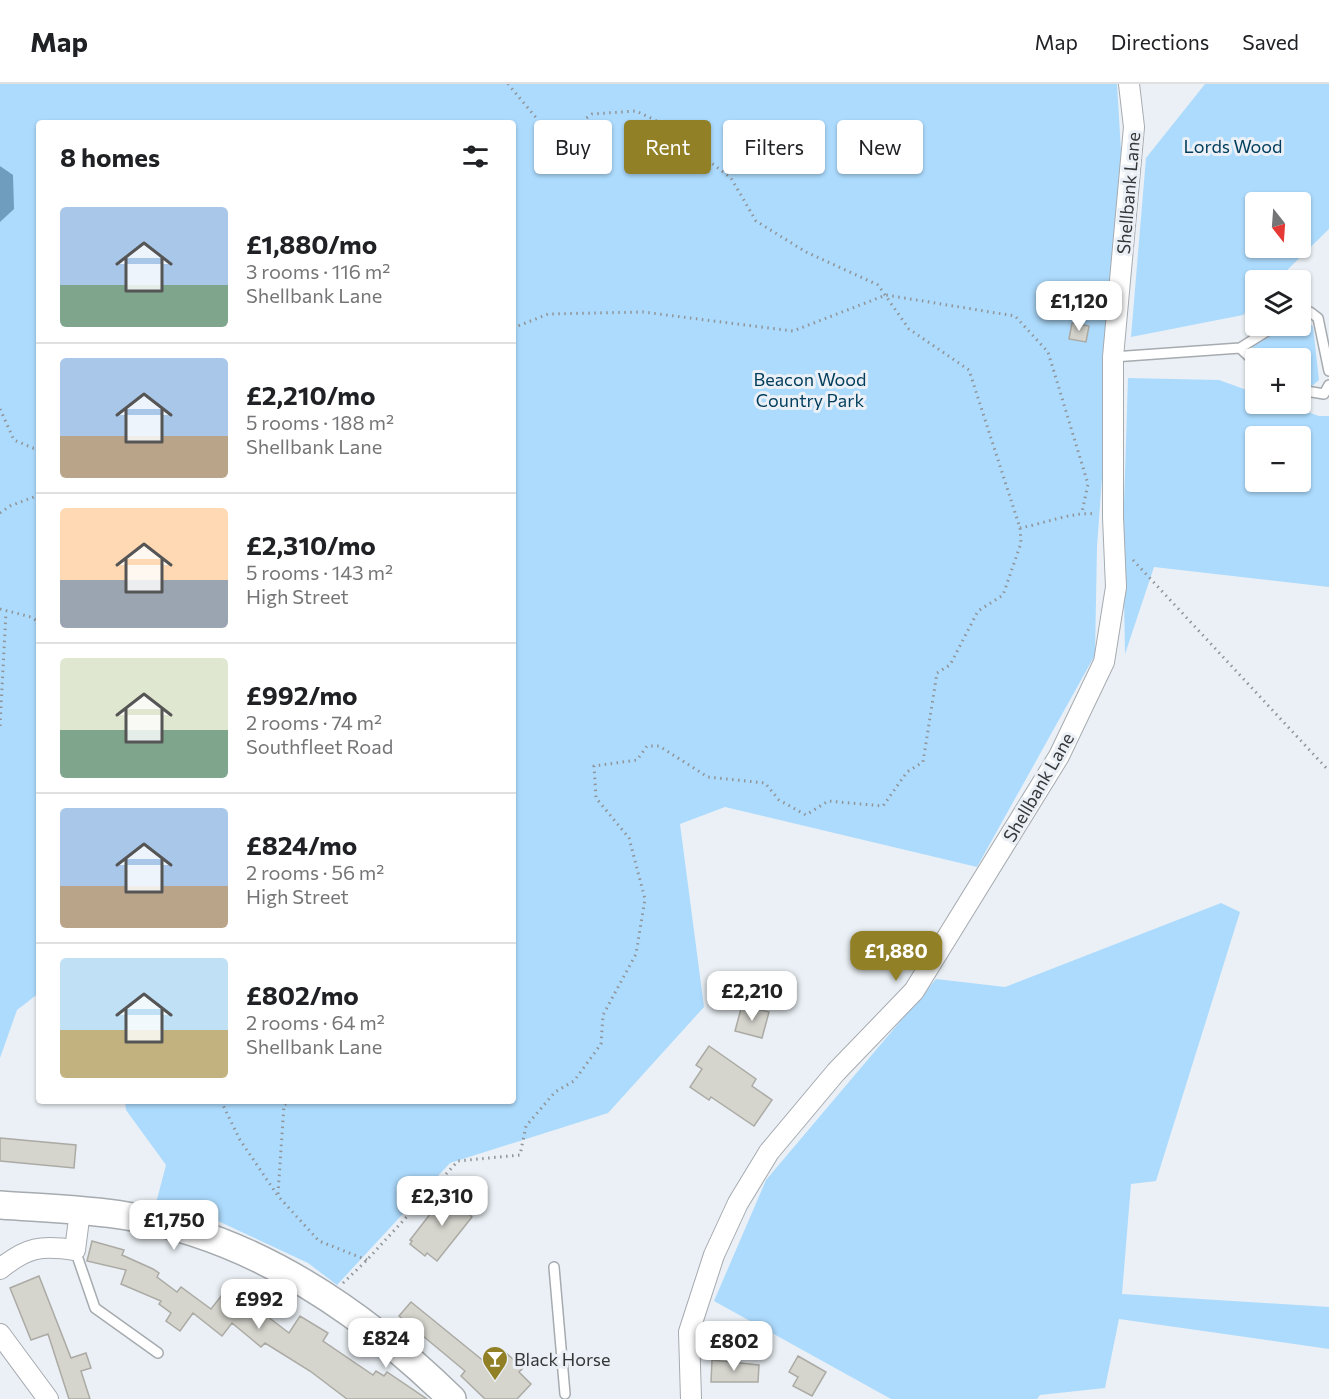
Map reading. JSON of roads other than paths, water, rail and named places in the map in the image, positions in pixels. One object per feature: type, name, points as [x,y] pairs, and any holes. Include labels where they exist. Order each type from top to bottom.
[{"type":"main road","points":[[0,1205],[80,1210],[129,1216],[223,1243],[269,1263],[323,1294],[394,1346],[452,1399]]},
{"type":"street","name":"Shellbank Lane","points":[[691,1399],[689,1332],[714,1254],[738,1203],[769,1152],[822,1089],[914,991],[1059,756],[1104,662],[1116,587],[1113,517],[1113,357],[1134,127],[1129,84]]},
{"type":"street","points":[[0,1269],[20,1254],[45,1246],[75,1250],[80,1210]]},
{"type":"street","points":[[0,1334],[48,1399]]},
{"type":"lane","points":[[1311,313],[1318,318],[1329,371]]},
{"type":"lane","points":[[1113,357],[1240,348],[1259,336]]},
{"type":"lane","points":[[1240,348],[1245,353]]},
{"type":"lane","points":[[1311,392],[1327,394],[1329,385]]},
{"type":"lane","points":[[75,1250],[95,1308],[158,1353]]},
{"type":"lane","points":[[554,1267],[565,1394]]},
{"type":"place","name":"Black Horse","points":[[495,1382]]},
{"type":"park label","name":"Lords Wood","points":[[1233,146]]},
{"type":"park label","name":"Beacon Wood Country Park","points":[[810,389]]}]
